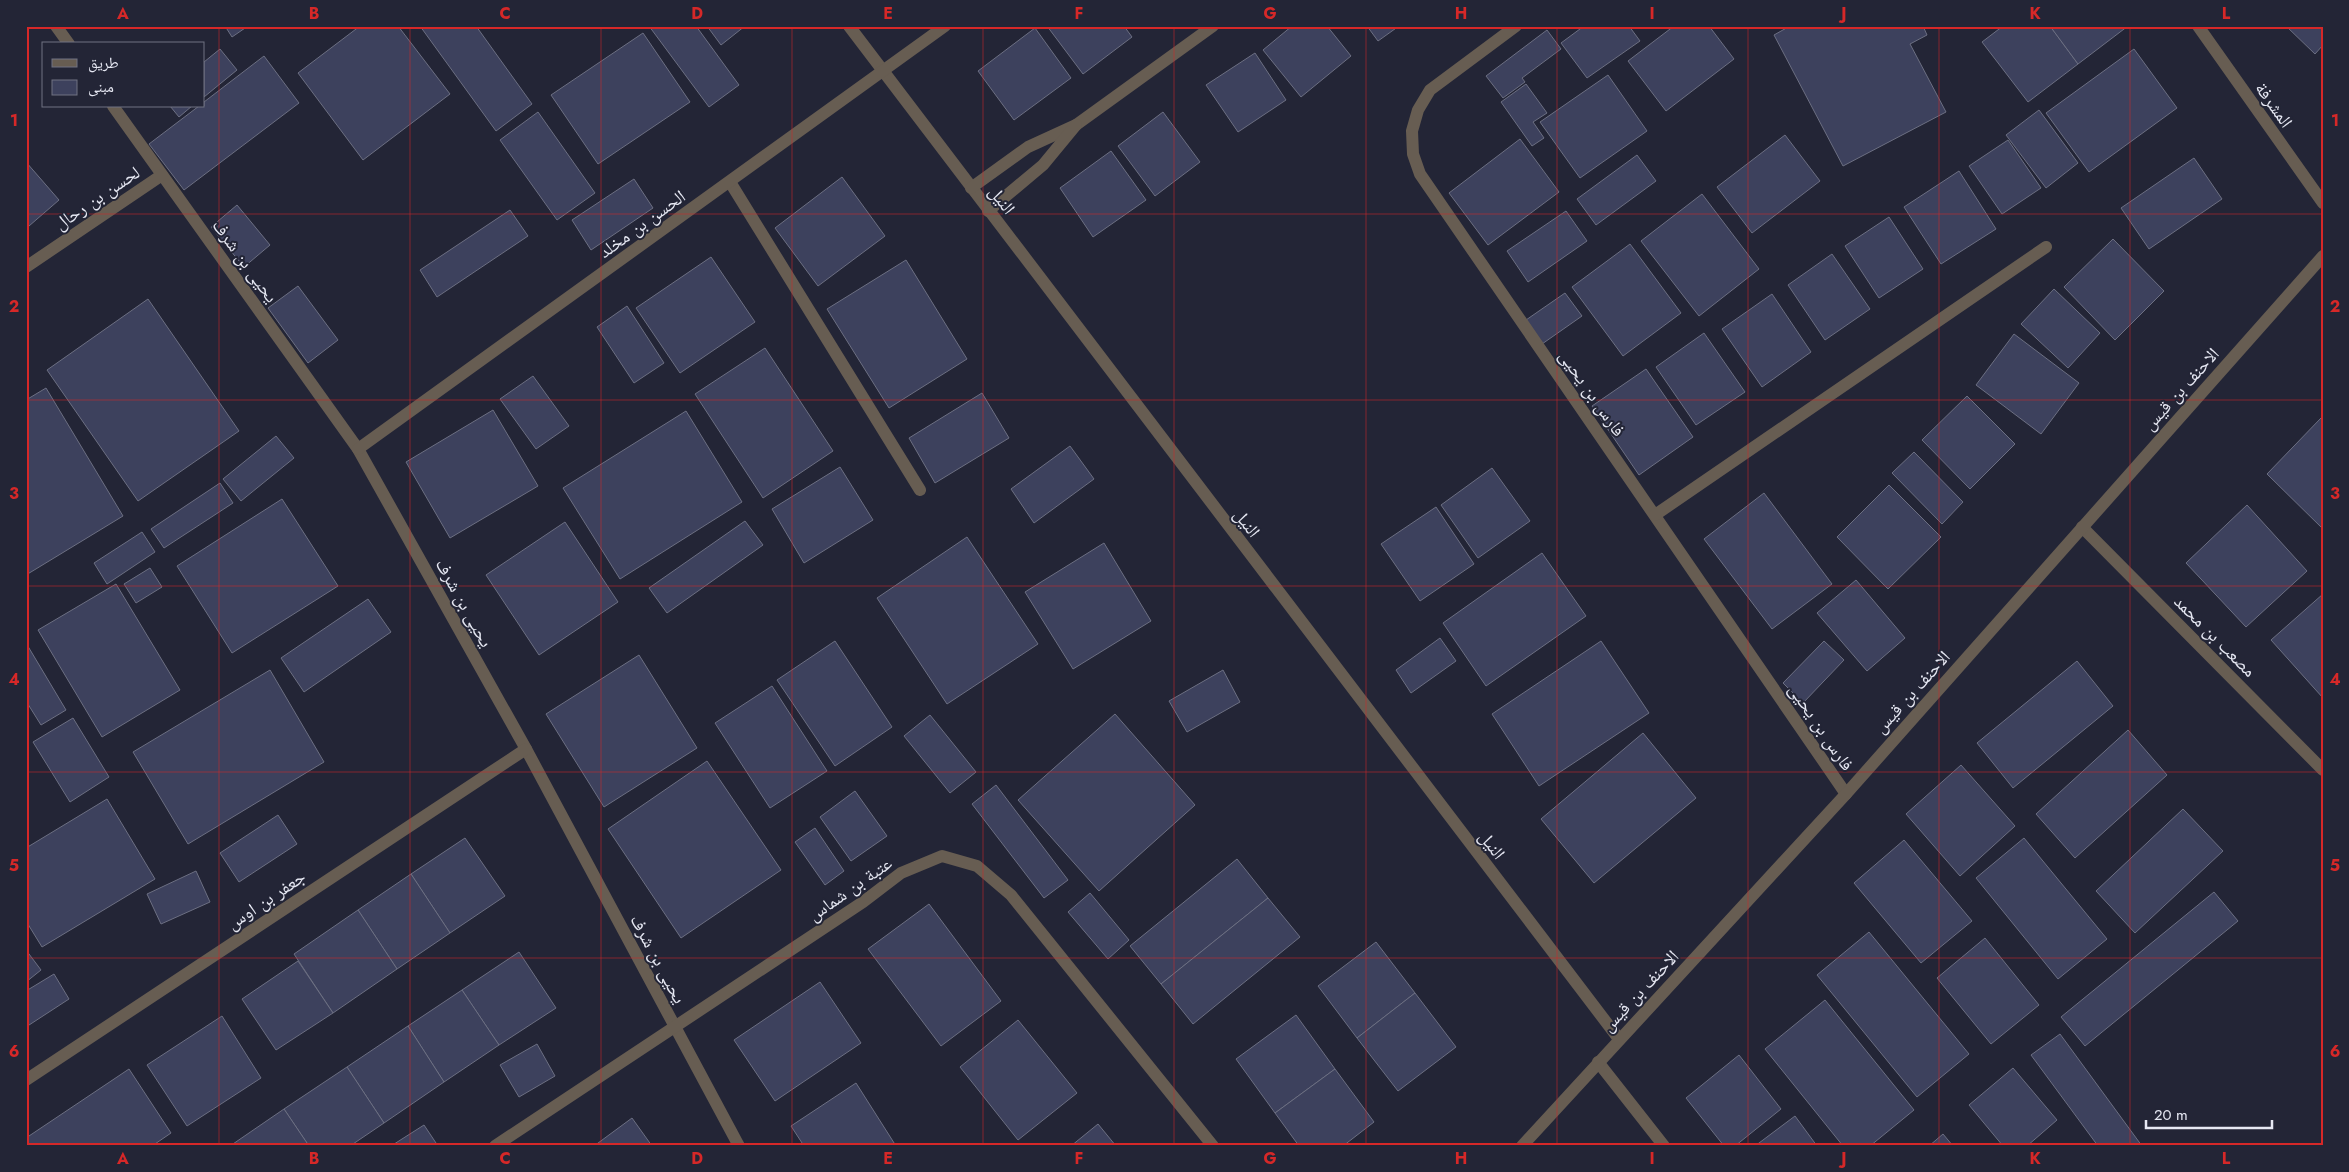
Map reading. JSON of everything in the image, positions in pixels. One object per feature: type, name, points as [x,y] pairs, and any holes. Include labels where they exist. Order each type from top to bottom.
[{"type":"street","points":[[56,26],[68,42]]},
{"type":"street","name":"النيل","points":[[848,26],[1619,1040]]},
{"type":"street","name":"الحسن بن مخلد","points":[[358,449],[945,26]]},
{"type":"street","points":[[971,188],[1028,147],[1076,125],[1213,26]]},
{"type":"street","name":"فارس بن يحيى","points":[[1516,26],[1430,90],[1416,117],[1412,131],[1413,154],[1420,174],[1846,794]]},
{"type":"street","name":"المشرفة","points":[[2198,26],[2323,203]]},
{"type":"street","name":"يحيى بن شرف","points":[[114,108],[358,449],[526,749],[739,1146]]},
{"type":"street","points":[[988,211],[1042,165],[1076,125]]},
{"type":"street","name":"لحسن بن رحال","points":[[26,267],[162,174]]},
{"type":"street","points":[[730,182],[920,490]]},
{"type":"street","points":[[1655,515],[2046,247]]},
{"type":"street","name":"الاحنف بن قيس","points":[[1522,1146],[1846,794],[2323,256]]},
{"type":"street","name":"مصعب بن محمد","points":[[2082,527],[2323,770]]},
{"type":"street","name":"جعفر بن اوس","points":[[26,1080],[526,749]]},
{"type":"street","name":"عتبة بن شماس","points":[[495,1146],[863,902],[901,873],[942,856],[977,866],[1011,895],[1213,1146]]},
{"type":"street","points":[[1598,1062],[1664,1146]]},
{"type":"building","points":[[225,26],[248,26],[232,37]]},
{"type":"building","points":[[360,26],[398,26],[450,94],[363,160],[298,73]]},
{"type":"building","points":[[420,26],[476,26],[532,104],[496,131]]},
{"type":"building","points":[[649,26],[696,26],[739,85],[709,107]]},
{"type":"building","points":[[707,26],[745,26],[721,45]]},
{"type":"building","points":[[1047,26],[1124,26],[1132,37],[1083,74]]},
{"type":"building","points":[[1292,26],[1327,26],[1351,56],[1301,97],[1263,50]]},
{"type":"building","points":[[1367,26],[1399,26],[1378,41]]},
{"type":"building","points":[[1584,26],[1629,26],[1640,41],[1587,78],[1561,43]]},
{"type":"building","points":[[1674,26],[1709,26],[1734,59],[1666,111],[1628,61]]},
{"type":"building","points":[[1790,26],[1923,26],[1927,35],[1910,44],[1946,112],[1843,166],[1774,35]]},
{"type":"building","points":[[2003,26],[2050,26],[2078,64],[2028,102],[1982,42]]},
{"type":"building","points":[[2050,26],[2128,26],[2078,64]]},
{"type":"building","points":[[2286,26],[2323,26],[2323,45],[2315,54]]},
{"type":"building","points":[[1035,28],[1071,78],[1014,120],[978,71]]},
{"type":"building","points":[[1547,30],[1561,49],[1522,78],[1525,82],[1503,98],[1486,76]]},
{"type":"building","points":[[643,33],[690,102],[598,164],[551,95]]},
{"type":"building","points":[[220,49],[237,70],[205,96],[205,61]]},
{"type":"building","points":[[2134,49],[2177,108],[2089,172],[2046,113]]},
{"type":"building","points":[[1255,53],[1286,100],[1238,132],[1206,85]]},
{"type":"building","points":[[264,56],[299,103],[184,190],[149,144],[196,108],[205,108],[205,101]]},
{"type":"building","points":[[1608,75],[1647,131],[1580,178],[1540,122]]},
{"type":"building","points":[[1526,84],[1547,113],[1533,122],[1544,138],[1532,146],[1501,102]]},
{"type":"building","points":[[172,108],[190,108],[179,117]]},
{"type":"building","points":[[2039,110],[2078,163],[2046,188],[2006,135]]},
{"type":"building","points":[[538,112],[595,193],[557,220],[500,140]]},
{"type":"building","points":[[1163,112],[1200,162],[1155,196],[1118,146]]},
{"type":"building","points":[[1785,135],[1820,181],[1752,233],[1717,187]]},
{"type":"building","points":[[1520,139],[1559,192],[1488,245],[1449,193]]},
{"type":"building","points":[[2008,140],[2041,188],[2002,214],[1969,166]]},
{"type":"building","points":[[1111,151],[1146,200],[1093,237],[1060,188]]},
{"type":"building","points":[[1637,155],[1656,181],[1596,225],[1577,199]]},
{"type":"building","points":[[2194,158],[2222,199],[2149,249],[2121,208]]},
{"type":"building","points":[[26,162],[59,200],[29,226],[26,222]]},
{"type":"building","points":[[1959,171],[1996,229],[1941,264],[1904,207]]},
{"type":"building","points":[[842,177],[885,236],[818,286],[775,228]]},
{"type":"building","points":[[634,179],[653,208],[591,250],[572,220]]},
{"type":"building","points":[[1702,194],[1759,269],[1699,316],[1641,241]]},
{"type":"building","points":[[237,205],[270,245],[244,267],[211,227]]},
{"type":"building","points":[[510,210],[528,236],[437,297],[420,270]]},
{"type":"building","points":[[1566,211],[1587,241],[1528,282],[1507,251]]},
{"type":"building","points":[[1889,217],[1923,269],[1879,298],[1845,246]]},
{"type":"building","points":[[2113,239],[2164,291],[2115,340],[2064,287]]},
{"type":"building","points":[[1630,244],[1681,313],[1623,356],[1572,287]]},
{"type":"building","points":[[1832,254],[1870,309],[1825,340],[1788,285]]},
{"type":"building","points":[[711,257],[755,322],[680,373],[636,308]]},
{"type":"building","points":[[906,260],[967,359],[889,408],[827,309]]},
{"type":"building","points":[[298,286],[338,340],[308,363],[268,308]]},
{"type":"building","points":[[2054,289],[2100,333],[2068,368],[2021,324]]},
{"type":"building","points":[[1565,293],[1582,316],[1542,344],[1526,320]]},
{"type":"building","points":[[1772,294],[1811,352],[1762,387],[1722,329]]},
{"type":"building","points":[[148,299],[239,431],[138,501],[47,370]]},
{"type":"building","points":[[627,306],[664,363],[634,383],[597,327]]},
{"type":"building","points":[[1704,333],[1745,392],[1696,425],[1656,367]]},
{"type":"building","points":[[2014,334],[2079,383],[2041,434],[1976,385]]},
{"type":"building","points":[[765,348],[833,451],[763,498],[695,394]]},
{"type":"building","points":[[1646,369],[1693,437],[1639,475],[1592,406]]},
{"type":"building","points":[[533,376],[569,426],[536,449],[500,399]]},
{"type":"building","points":[[46,388],[123,516],[26,575],[26,400]]},
{"type":"building","points":[[982,393],[1009,438],[935,483],[909,438]]},
{"type":"building","points":[[1967,396],[2015,444],[1970,489],[1922,440]]},
{"type":"building","points":[[493,410],[538,486],[450,538],[406,462]]},
{"type":"building","points":[[686,411],[742,502],[620,579],[563,488]]},
{"type":"building","points":[[2321,418],[2323,420],[2323,529],[2267,474]]},
{"type":"building","points":[[276,436],[294,458],[241,501],[223,479]]},
{"type":"building","points":[[1070,446],[1094,479],[1034,523],[1011,489]]},
{"type":"building","points":[[1914,452],[1963,502],[1942,524],[1892,473]]},
{"type":"building","points":[[840,467],[873,520],[804,563],[772,509]]},
{"type":"building","points":[[1492,468],[1530,521],[1478,558],[1441,505]]},
{"type":"building","points":[[220,483],[233,503],[164,548],[151,529]]},
{"type":"building","points":[[1889,485],[1941,537],[1888,589],[1837,537]]},
{"type":"building","points":[[1764,493],[1832,584],[1772,629],[1704,539]]},
{"type":"building","points":[[282,499],[338,586],[232,653],[177,566]]},
{"type":"building","points":[[2247,505],[2307,571],[2246,627],[2186,563]]},
{"type":"building","points":[[1436,507],[1474,564],[1420,601],[1381,544]]},
{"type":"building","points":[[745,521],[763,545],[667,613],[649,588]]},
{"type":"building","points":[[565,522],[618,602],[539,655],[486,575]]},
{"type":"building","points":[[142,532],[155,552],[107,584],[94,563]]},
{"type":"building","points":[[967,537],[1038,644],[947,704],[877,598]]},
{"type":"building","points":[[1104,543],[1151,621],[1073,669],[1025,592]]},
{"type":"building","points":[[1542,553],[1586,616],[1486,686],[1443,623]]},
{"type":"building","points":[[150,568],[162,587],[136,603],[124,584]]},
{"type":"building","points":[[1856,580],[1905,638],[1867,671],[1817,613]]},
{"type":"building","points":[[116,584],[180,690],[102,737],[38,630]]},
{"type":"building","points":[[2323,594],[2323,698],[2271,640]]},
{"type":"building","points":[[368,599],[391,632],[304,692],[281,658]]},
{"type":"building","points":[[1440,638],[1456,661],[1411,693],[1396,670]]},
{"type":"building","points":[[835,641],[892,727],[835,766],[777,680]]},
{"type":"building","points":[[1601,641],[1649,713],[1539,786],[1492,714]]},
{"type":"building","points":[[1824,641],[1844,660],[1803,703],[1783,683]]},
{"type":"building","points":[[26,643],[66,710],[41,725],[26,701]]},
{"type":"building","points":[[639,655],[697,748],[604,807],[546,714]]},
{"type":"building","points":[[2077,661],[2113,706],[2013,788],[1977,743]]},
{"type":"building","points":[[270,670],[324,762],[188,844],[133,752]]},
{"type":"building","points":[[1223,670],[1240,702],[1187,732],[1169,701]]},
{"type":"building","points":[[772,686],[827,771],[770,808],[715,723]]},
{"type":"building","points":[[1115,714],[1195,805],[1099,891],[1018,800]]},
{"type":"building","points":[[930,715],[976,772],[950,793],[904,736]]},
{"type":"building","points":[[73,718],[109,777],[70,802],[33,742]]},
{"type":"building","points":[[2128,730],[2167,775],[2075,858],[2036,814]]},
{"type":"building","points":[[1643,733],[1696,798],[1594,883],[1541,819]]},
{"type":"building","points":[[707,761],[781,870],[681,938],[608,829]]},
{"type":"building","points":[[1961,765],[2015,826],[1960,876],[1906,814]]},
{"type":"building","points":[[996,785],[1068,880],[1044,898],[972,804]]},
{"type":"building","points":[[855,791],[887,836],[851,861],[820,817]]},
{"type":"building","points":[[107,799],[155,879],[42,947],[26,921],[26,848]]},
{"type":"building","points":[[2183,809],[2223,851],[2135,933],[2096,891]]},
{"type":"building","points":[[278,815],[297,844],[239,882],[220,853]]},
{"type":"building","points":[[815,828],[844,871],[825,885],[795,842]]},
{"type":"building","points":[[465,838],[505,896],[450,933],[411,874]]},
{"type":"building","points":[[2024,838],[2107,939],[2058,979],[1976,878]]},
{"type":"building","points":[[1904,840],[1972,921],[1921,963],[1854,883]]},
{"type":"building","points":[[1237,859],[1268,898],[1161,984],[1130,946]]},
{"type":"building","points":[[196,871],[210,902],[161,924],[147,894]]},
{"type":"building","points":[[411,874],[450,933],[397,969],[358,910]]},
{"type":"building","points":[[2214,892],[2238,921],[2085,1046],[2061,1017]]},
{"type":"building","points":[[1090,893],[1129,940],[1108,959],[1068,912]]},
{"type":"building","points":[[1268,898],[1300,937],[1193,1024],[1161,984]]},
{"type":"building","points":[[929,904],[1001,1001],[941,1046],[868,949]]},
{"type":"building","points":[[358,910],[397,969],[333,1013],[294,954]]},
{"type":"building","points":[[1869,932],[1969,1054],[1917,1097],[1817,975]]},
{"type":"building","points":[[1985,938],[2039,1005],[1991,1044],[1937,978]]},
{"type":"building","points":[[1376,942],[1415,993],[1357,1038],[1318,986]]},
{"type":"building","points":[[26,950],[41,970],[26,982]]},
{"type":"building","points":[[519,952],[556,1008],[499,1045],[462,990]]},
{"type":"building","points":[[298,961],[333,1013],[276,1050],[242,999]]},
{"type":"building","points":[[54,974],[69,999],[26,1027],[26,991]]},
{"type":"building","points":[[820,982],[861,1043],[775,1101],[734,1040]]},
{"type":"building","points":[[462,990],[499,1045],[444,1082],[408,1026]]},
{"type":"building","points":[[1415,993],[1456,1047],[1398,1091],[1357,1038]]},
{"type":"building","points":[[1825,1000],[1914,1110],[1870,1146],[1843,1146],[1765,1049]]},
{"type":"building","points":[[1296,1015],[1335,1069],[1275,1113],[1236,1059]]},
{"type":"building","points":[[222,1016],[261,1078],[187,1126],[147,1065]]},
{"type":"building","points":[[1018,1020],[1077,1093],[1018,1140],[960,1067]]},
{"type":"building","points":[[408,1026],[444,1082],[384,1123],[347,1067]]},
{"type":"building","points":[[2060,1034],[2142,1146],[2098,1146],[2031,1055]]},
{"type":"building","points":[[537,1044],[555,1076],[519,1097],[500,1065]]},
{"type":"building","points":[[1739,1055],[1781,1109],[1735,1146],[1724,1146],[1686,1098]]},
{"type":"building","points":[[347,1067],[384,1123],[350,1146],[309,1146],[284,1109]]},
{"type":"building","points":[[2013,1068],[2057,1120],[2027,1146],[2003,1146],[1969,1105]]},
{"type":"building","points":[[129,1069],[171,1133],[152,1146],[26,1146],[26,1138]]},
{"type":"building","points":[[1335,1069],[1374,1122],[1343,1146],[1299,1146],[1275,1113]]},
{"type":"building","points":[[856,1083],[896,1146],[804,1146],[791,1126]]},
{"type":"building","points":[[284,1109],[309,1146],[230,1146]]},
{"type":"building","points":[[1795,1116],[1817,1146],[1755,1146]]},
{"type":"building","points":[[632,1118],[652,1146],[594,1146]]},
{"type":"building","points":[[1098,1124],[1116,1146],[1071,1146]]},
{"type":"building","points":[[424,1125],[438,1146],[391,1146]]},
{"type":"building","points":[[1943,1134],[1953,1146],[1929,1146]]}]
